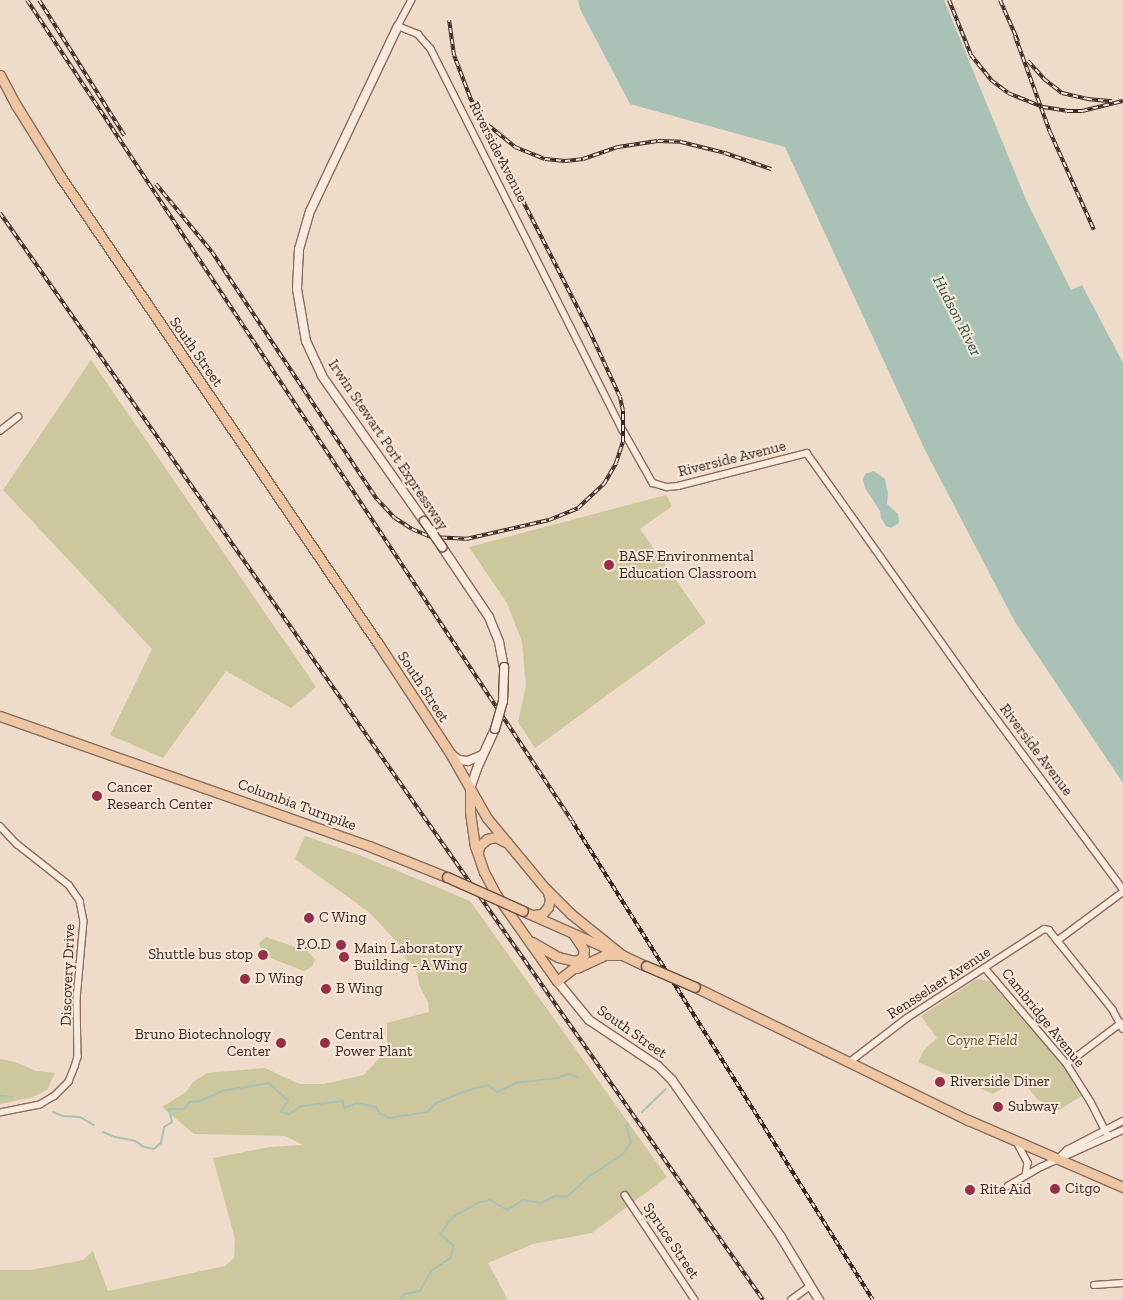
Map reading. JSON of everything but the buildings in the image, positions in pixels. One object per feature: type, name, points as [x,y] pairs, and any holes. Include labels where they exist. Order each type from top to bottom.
[{"type":"main road","name":"Irwin Stewart Port Expressway","points":[[398,26],[310,211],[300,249],[297,289],[306,341],[322,376],[489,617],[499,642],[504,667],[503,701],[495,729],[470,789]]},
{"type":"main road","name":"South Street","points":[[0,74],[16,105],[75,199],[352,604],[450,753],[470,789],[470,812],[478,855],[492,888],[557,981],[589,1020],[658,1066],[672,1080],[781,1237],[818,1300]]},
{"type":"main road","name":"Columbia Turnpike","points":[[0,716],[369,846],[532,915]]},
{"type":"main road","points":[[450,753],[459,760],[468,762],[476,759],[486,749]]},
{"type":"main road","points":[[470,789],[487,818],[546,888],[580,922],[622,955]]},
{"type":"main road","points":[[478,855],[479,846],[487,840],[496,837],[508,843]]},
{"type":"main road","points":[[532,915],[542,914],[548,907],[550,899],[546,888]]},
{"type":"main road","points":[[532,915],[695,987],[851,1061],[961,1117],[1123,1187]]},
{"type":"main road","points":[[570,932],[581,942],[584,955]]},
{"type":"main road","points":[[526,937],[564,959],[579,960],[584,955]]},
{"type":"main road","points":[[572,970],[584,955]]},
{"type":"main road","points":[[557,981],[572,970],[605,955],[622,955]]},
{"type":"street","points":[[398,26],[412,0]]},
{"type":"street","name":"Riverside Avenue","points":[[398,26],[418,34],[432,49],[623,430],[653,483],[667,488],[678,486],[807,453],[973,687],[1123,890]]},
{"type":"street","points":[[1,427],[18,418]]},
{"type":"street","name":"Discovery Drive","points":[[0,826],[17,844],[69,885],[80,901],[84,921],[77,999],[79,1051],[69,1082],[55,1096],[40,1105],[0,1113]]},
{"type":"street","points":[[1067,1064],[1122,1026],[1113,1010],[1057,941],[1123,890]]},
{"type":"street","name":"Rensselaer Avenue","points":[[851,1061],[907,1018],[1044,929],[1049,930],[1057,941]]},
{"type":"street","name":"Cambridge Avenue","points":[[985,968],[1067,1064],[1109,1137]]},
{"type":"street","points":[[1059,1158],[1067,1150],[1123,1121]]},
{"type":"street","points":[[1008,1186],[1059,1158],[1123,1130]]},
{"type":"street","points":[[1016,1140],[1028,1163],[1026,1176]]},
{"type":"street","name":"Spruce Street","points":[[625,1196],[695,1300]]},
{"type":"street","points":[[1094,1285],[1123,1283]]},
{"type":"street","points":[[790,1300],[810,1286]]},
{"type":"green space","points":[[91,360],[316,687],[291,708],[226,671],[163,758],[110,735],[152,649],[3,490]]},
{"type":"green space","points":[[666,495],[672,506],[640,529],[706,623],[535,748],[518,722],[526,686],[522,642],[507,603],[469,547]]},
{"type":"green space","points":[[305,836],[362,856],[470,901],[667,1177],[592,1233],[533,1244],[488,1263],[508,1300],[0,1300],[0,1270],[31,1270],[83,1260],[93,1251],[108,1291],[225,1266],[234,1258],[235,1239],[213,1158],[270,1147],[303,1145],[285,1136],[194,1134],[162,1107],[186,1092],[193,1082],[207,1073],[265,1068],[299,1084],[324,1084],[364,1075],[387,1050],[387,1023],[429,1012],[428,1002],[419,985],[417,970],[406,959],[397,942],[369,912],[295,859]]},
{"type":"green space","points":[[266,937],[307,951],[315,959],[312,967],[304,971],[262,955],[259,943]]},
{"type":"green space","name":"Coyne Field","points":[[977,979],[989,981],[1060,1061],[1072,1077],[1082,1096],[1057,1111],[1037,1099],[1020,1077],[993,1094],[918,1062],[924,1050],[937,1038],[921,1016]]},
{"type":"green space","points":[[0,1059],[15,1062],[36,1071],[55,1073],[47,1090],[33,1097],[0,1104]]},
{"type":"water","name":"Hudson River","points":[[578,0],[944,0],[1027,202],[1071,290],[1082,285],[1123,363],[1123,783],[1015,622],[925,450],[785,147],[630,104],[580,9]]},
{"type":"water","points":[[874,471],[885,479],[888,494],[887,504],[898,514],[899,523],[891,528],[886,526],[881,518],[880,511],[865,488],[863,479],[865,474]]},
{"type":"waterway","points":[[103,1132],[115,1137],[135,1141],[144,1147],[154,1149],[161,1143],[164,1127],[172,1122],[169,1109],[184,1109],[190,1102],[201,1101],[222,1091],[269,1083],[288,1101],[281,1112],[289,1114],[302,1106],[343,1101],[344,1108],[357,1103],[376,1107],[379,1113],[389,1118],[427,1112],[436,1103],[463,1092],[488,1085],[497,1092],[516,1083],[557,1078],[569,1074],[579,1077]]},
{"type":"waterway","points":[[642,1112],[666,1089]]},
{"type":"waterway","points":[[0,1096],[12,1097]]},
{"type":"waterway","points":[[53,1112],[63,1116],[80,1117],[94,1125]]},
{"type":"waterway","points":[[399,1300],[404,1294],[420,1291],[431,1271],[450,1258],[454,1246],[440,1234],[453,1217],[477,1203],[490,1200],[507,1210],[523,1200],[541,1203],[555,1196],[567,1197],[591,1175],[622,1155],[631,1142],[626,1126],[628,1124]]},
{"type":"railway","points":[[27,0],[572,821],[873,1300]]},
{"type":"railway","points":[[39,0],[124,135]]},
{"type":"railway","points":[[949,0],[971,55],[991,80],[1008,93],[1043,107],[1067,111],[1082,111],[1123,101]]},
{"type":"railway","points":[[1000,0],[1018,41]]},
{"type":"railway","points":[[156,184],[212,252],[377,499],[395,518],[412,529],[431,537],[466,539],[549,520],[578,508],[604,484],[616,463],[623,442],[623,411],[620,397],[590,332],[470,97],[454,55],[449,20]]},
{"type":"railway","points":[[1015,36],[1050,132],[1094,230]]},
{"type":"railway","points":[[1028,61],[1044,79],[1062,93],[1087,99],[1112,101]]},
{"type":"railway","points":[[488,125],[515,147],[545,159],[565,161],[583,159],[618,147],[658,141],[681,142],[725,153],[771,169]]},
{"type":"railway","points":[[0,213],[763,1300]]},
{"type":"place","name":"BASF Environmental Education Classroom","points":[[609,565]]},
{"type":"place","name":"Cancer Research Center","points":[[97,796]]},
{"type":"place","name":"C Wing","points":[[309,918]]},
{"type":"place","name":"P.O.D","points":[[341,945]]},
{"type":"place","name":"Shuttle bus stop","points":[[263,955]]},
{"type":"place","name":"Main Laboratory Building - A Wing","points":[[344,957]]},
{"type":"place","name":"D Wing","points":[[245,979]]},
{"type":"place","name":"B Wing","points":[[326,989]]},
{"type":"place","name":"Bruno Biotechnology Center","points":[[281,1043]]},
{"type":"place","name":"Central Power Plant","points":[[325,1043]]},
{"type":"place","name":"Riverside Diner","points":[[940,1082]]},
{"type":"place","name":"Subway","points":[[998,1107]]},
{"type":"place","name":"Citgo","points":[[1055,1189]]},
{"type":"place","name":"Rite Aid","points":[[970,1190]]}]
